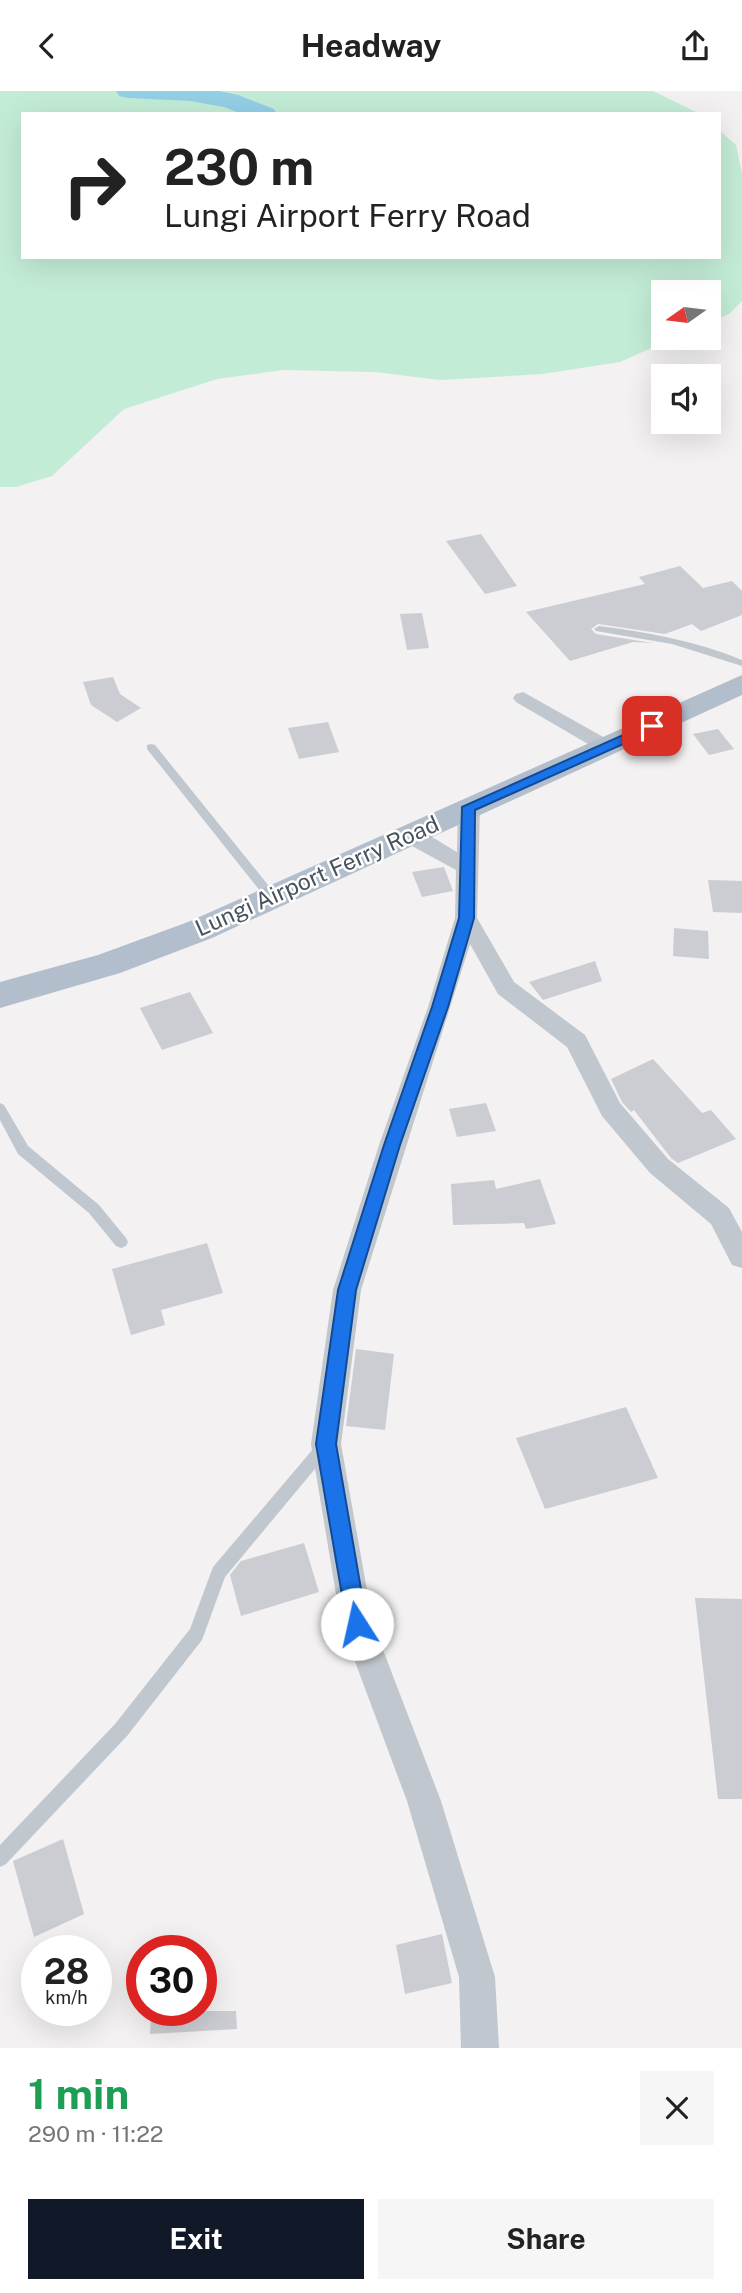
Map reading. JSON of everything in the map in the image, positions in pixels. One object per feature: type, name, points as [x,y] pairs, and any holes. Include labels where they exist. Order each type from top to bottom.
[{"type":"main road","name":"Lungi Airport Ferry Road","points":[[0,995],[108,964],[200,930],[742,684]]},
{"type":"street","points":[[523,698],[607,747]]},
{"type":"street","points":[[469,807],[466,918],[440,1007],[392,1145],[347,1290],[326,1444],[357,1624],[424,1801],[477,1977],[480,2048]]},
{"type":"street","points":[[409,835],[466,866]]},
{"type":"street","points":[[466,918],[506,988],[576,1041],[611,1109],[659,1166],[720,1216],[742,1257]]},
{"type":"lane","points":[[599,629],[659,636],[717,652],[742,663]]},
{"type":"lane","points":[[151,747],[273,899]]},
{"type":"lane","points":[[0,1108],[23,1150],[94,1209],[121,1242]]},
{"type":"lane","points":[[0,1857],[121,1730],[196,1633],[219,1572],[326,1444]]},
{"type":"green space","points":[[0,91],[653,91],[696,112],[21,112],[21,259],[721,259],[721,132],[736,145],[742,173],[742,301],[729,314],[721,318],[721,280],[651,280],[651,348],[620,362],[542,374],[440,380],[375,372],[284,370],[217,379],[124,409],[52,476],[16,487],[0,487]]},
{"type":"building","points":[[481,534],[517,586],[485,594],[446,541]]},
{"type":"building","points":[[680,566],[703,588],[732,581],[742,591],[742,615],[701,631],[692,624],[665,634],[598,624],[591,629],[596,634],[653,643],[633,642],[570,661],[526,612],[645,584],[639,577]]},
{"type":"building","points":[[422,613],[429,648],[407,650],[400,614]]},
{"type":"building","points":[[113,677],[120,694],[141,708],[117,722],[91,705],[83,682]]},
{"type":"building","points":[[328,722],[339,752],[299,759],[288,728]]},
{"type":"building","points":[[718,729],[734,749],[709,755],[693,734]]},
{"type":"building","points":[[444,867],[453,891],[422,897],[412,872]]},
{"type":"building","points":[[708,880],[742,881],[742,913],[713,912]]},
{"type":"building","points":[[674,928],[708,931],[709,959],[673,956]]},
{"type":"building","points":[[595,961],[602,981],[543,1000],[529,982]]},
{"type":"building","points":[[190,992],[213,1033],[162,1050],[140,1008]]},
{"type":"building","points":[[653,1059],[702,1113],[711,1110],[736,1139],[678,1163],[671,1158],[634,1110],[631,1112],[622,1102],[611,1079]]},
{"type":"building","points":[[486,1103],[496,1131],[457,1137],[449,1109]]},
{"type":"building","points":[[540,1179],[556,1224],[526,1229],[524,1223],[453,1225],[451,1184],[494,1180],[496,1189]]},
{"type":"building","points":[[207,1243],[223,1293],[161,1310],[165,1325],[131,1335],[112,1269]]},
{"type":"building","points":[[356,1349],[394,1354],[385,1430],[346,1426]]},
{"type":"building","points":[[626,1407],[658,1478],[545,1509],[516,1438]]},
{"type":"building","points":[[304,1543],[319,1592],[241,1616],[230,1575],[241,1561]]},
{"type":"building","points":[[695,1598],[742,1599],[742,1799],[718,1799]]},
{"type":"building","points":[[63,1839],[84,1914],[33,1935],[13,1861]]},
{"type":"building","points":[[442,1934],[452,1983],[405,1994],[396,1945]]},
{"type":"building","points":[[217,2011],[236,2011],[237,2029],[150,2034],[150,2026],[217,2026]]},
{"type":"waterway","points":[[128,91],[190,94],[229,100],[260,112]]},
{"type":"route","points":[[357,1624],[326,1444],[347,1290],[392,1145],[440,1007],[466,918],[469,807],[652,726]]}]
